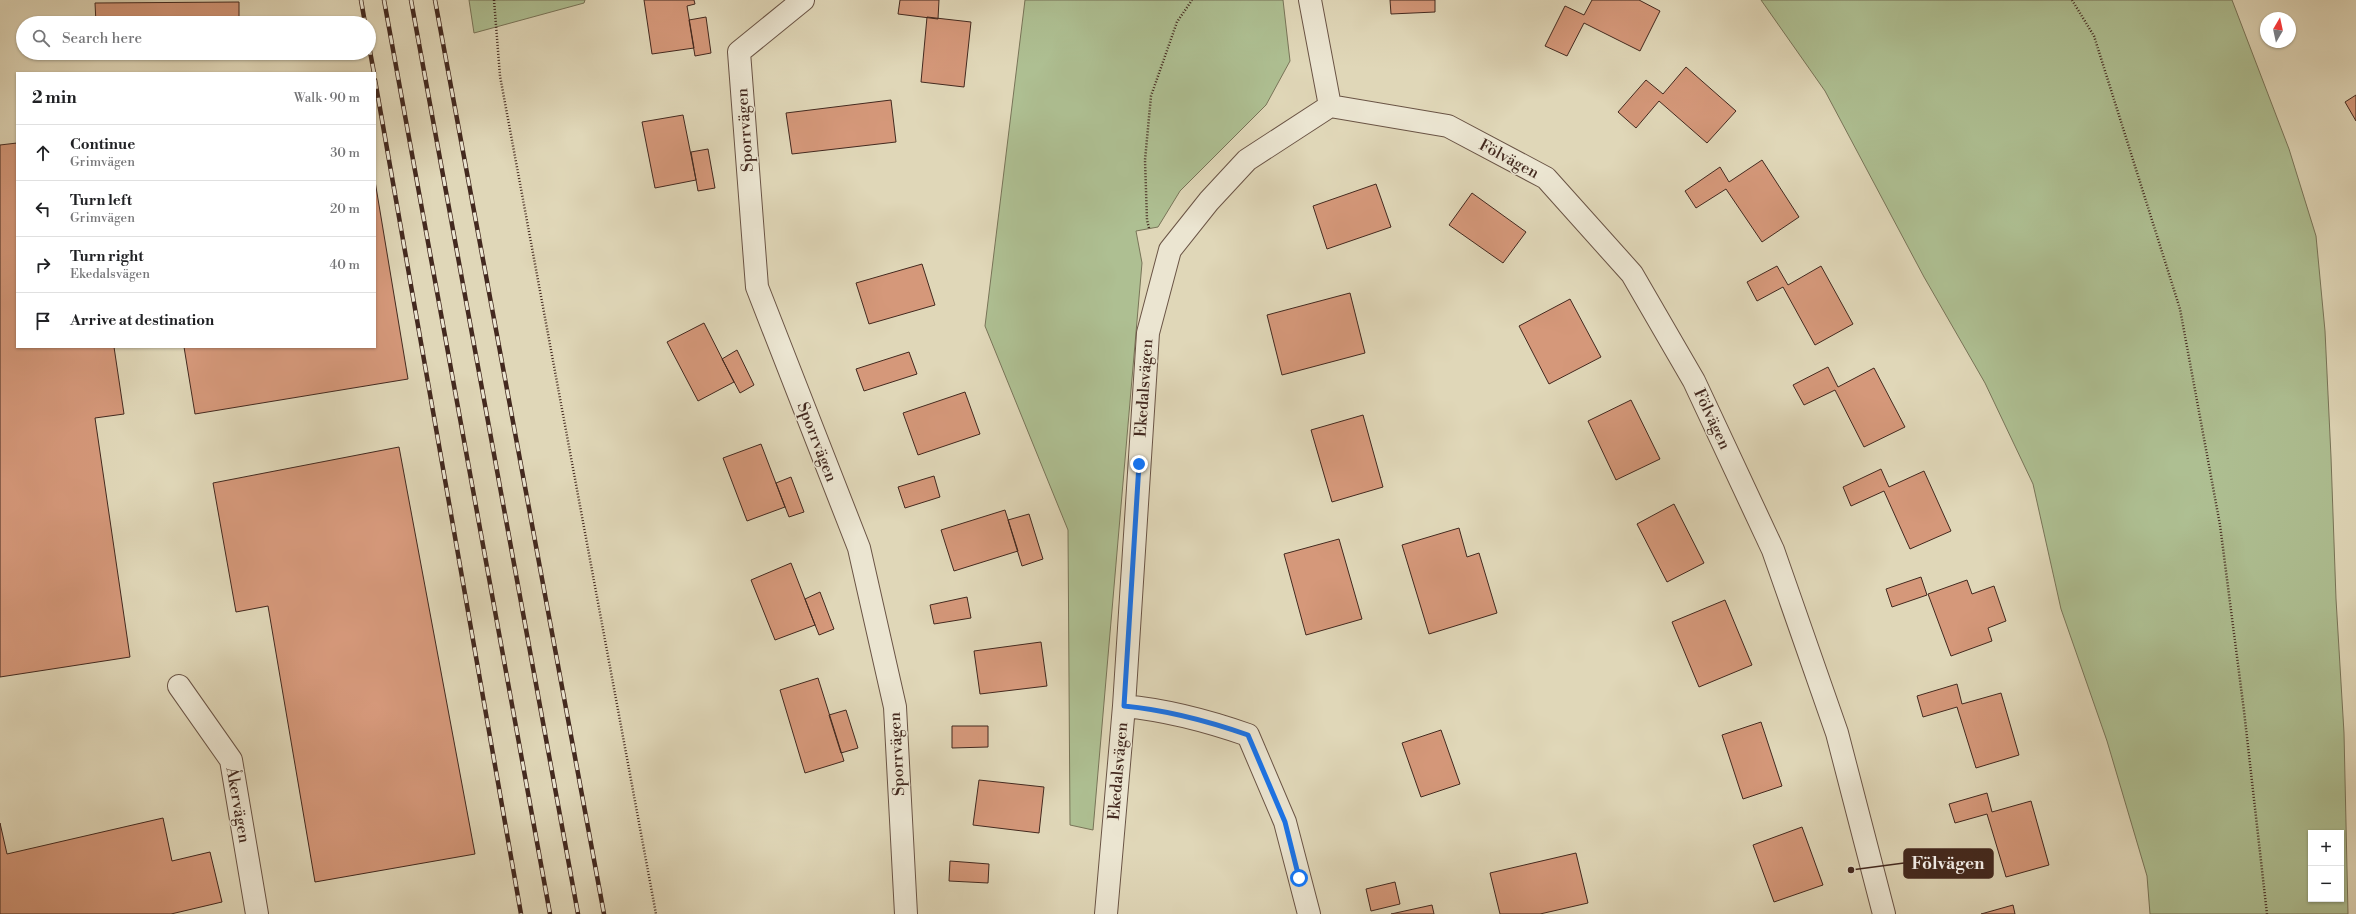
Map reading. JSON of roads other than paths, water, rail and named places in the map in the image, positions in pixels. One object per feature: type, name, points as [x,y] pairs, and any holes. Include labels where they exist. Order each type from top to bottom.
[{"type":"street","name":"Sporrvägen","points":[[803,0],[739,52],[757,287],[861,556],[895,707],[906,914]]},
{"type":"street","points":[[1310,0],[1330,106]]},
{"type":"street","name":"Ekedalsvägen","points":[[1106,914],[1124,706],[1148,332],[1170,250],[1209,201],[1247,160],[1330,106]]},
{"type":"street","name":"Fölvägen","points":[[1330,106],[1448,126],[1546,178],[1632,274],[1694,381],[1772,550],[1837,733],[1884,914]]},
{"type":"street","name":"Åkervägen","points":[[179,686],[231,760],[257,914]]},
{"type":"street","points":[[1124,706],[1148,708],[1218,725],[1248,735],[1285,822],[1309,914]]},
{"type":"railway","points":[[361,0],[364,16]]},
{"type":"railway","points":[[384,0],[550,914]]},
{"type":"railway","points":[[411,0],[578,914]]},
{"type":"railway","points":[[435,0],[604,914]]},
{"type":"railway","points":[[372,60],[374,72]]},
{"type":"railway","points":[[376,86],[521,914]]},
{"type":"place","name":"Fölvägen","points":[[1851,870]]}]
